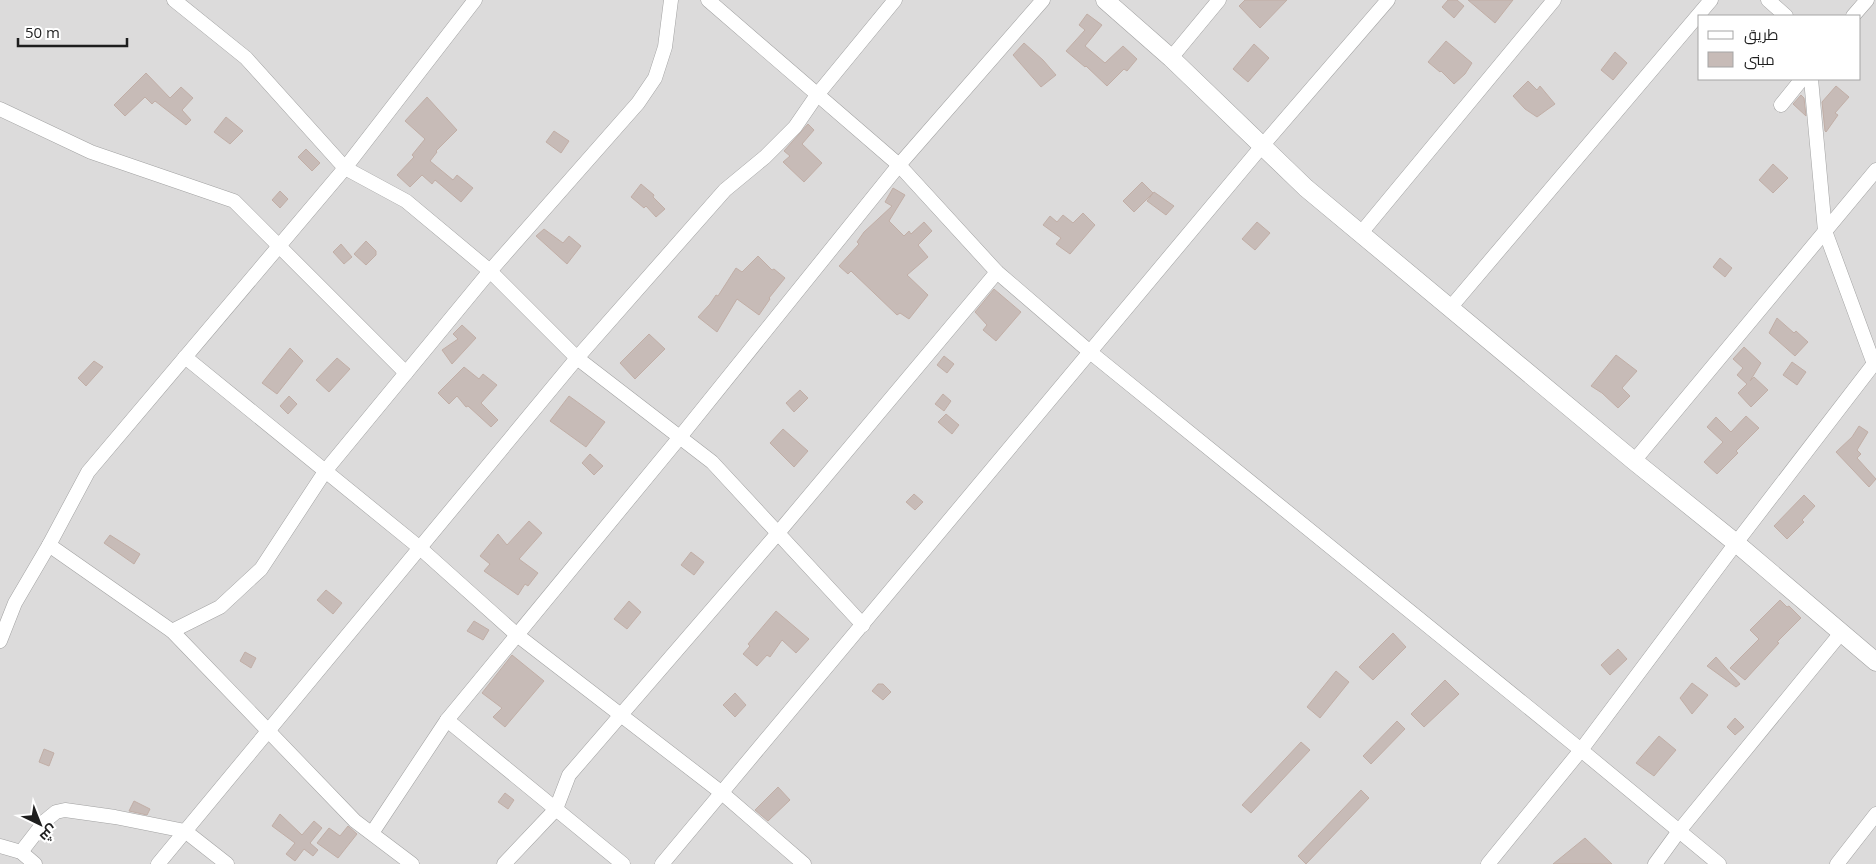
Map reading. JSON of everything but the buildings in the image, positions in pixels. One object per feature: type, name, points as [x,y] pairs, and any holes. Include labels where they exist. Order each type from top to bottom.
[{"type":"street","points":[[174,0],[246,58],[345,168],[406,201],[490,271],[578,358],[712,462],[863,625]]},
{"type":"street","points":[[0,641],[15,603],[88,472],[345,168],[475,0]]},
{"type":"street","points":[[172,631],[220,607],[261,569],[326,470],[490,271],[638,103],[655,78],[665,47],[671,0]]},
{"type":"street","points":[[708,0],[899,165],[997,272],[1090,352],[1719,864]]},
{"type":"street","points":[[158,864],[578,358],[725,190],[765,157],[794,127],[817,95],[895,0]]},
{"type":"street","points":[[372,833],[447,720],[680,437],[899,165],[1043,0]]},
{"type":"street","points":[[1105,0],[1171,58],[1306,188],[1634,461],[1736,542],[1876,662]]},
{"type":"street","points":[[1171,58],[1219,0]]},
{"type":"street","points":[[662,864],[1262,146],[1388,0]]},
{"type":"street","points":[[1361,233],[1554,0]]},
{"type":"street","points":[[1698,15],[1711,0]]},
{"type":"street","points":[[1768,0],[1785,15]]},
{"type":"street","points":[[1855,15],[1867,0]]},
{"type":"street","points":[[1450,308],[1698,15]]},
{"type":"street","points":[[1781,105],[1801,80]]},
{"type":"street","points":[[1488,864],[1581,750],[1736,542],[1875,363],[1825,231],[1811,80]]},
{"type":"street","points":[[0,109],[91,152],[234,201],[406,372]]},
{"type":"street","points":[[1634,461],[1876,170]]},
{"type":"street","points":[[504,864],[556,809],[569,775],[778,533],[997,272]]},
{"type":"street","points":[[185,357],[420,548],[517,635],[722,793],[804,864]]},
{"type":"street","points":[[49,545],[172,631],[355,821],[412,864]]},
{"type":"street","points":[[1655,864],[1679,831],[1841,633]]},
{"type":"street","points":[[447,720],[623,864]]},
{"type":"street","points":[[21,852],[45,821],[56,812],[65,810],[115,817],[185,831],[227,864]]},
{"type":"street","points":[[1837,864],[1876,814]]},
{"type":"street","points":[[0,846],[21,852],[35,864]]},
{"type":"shaded area","points":[[0,0],[1876,0],[1876,864],[0,864]]}]
